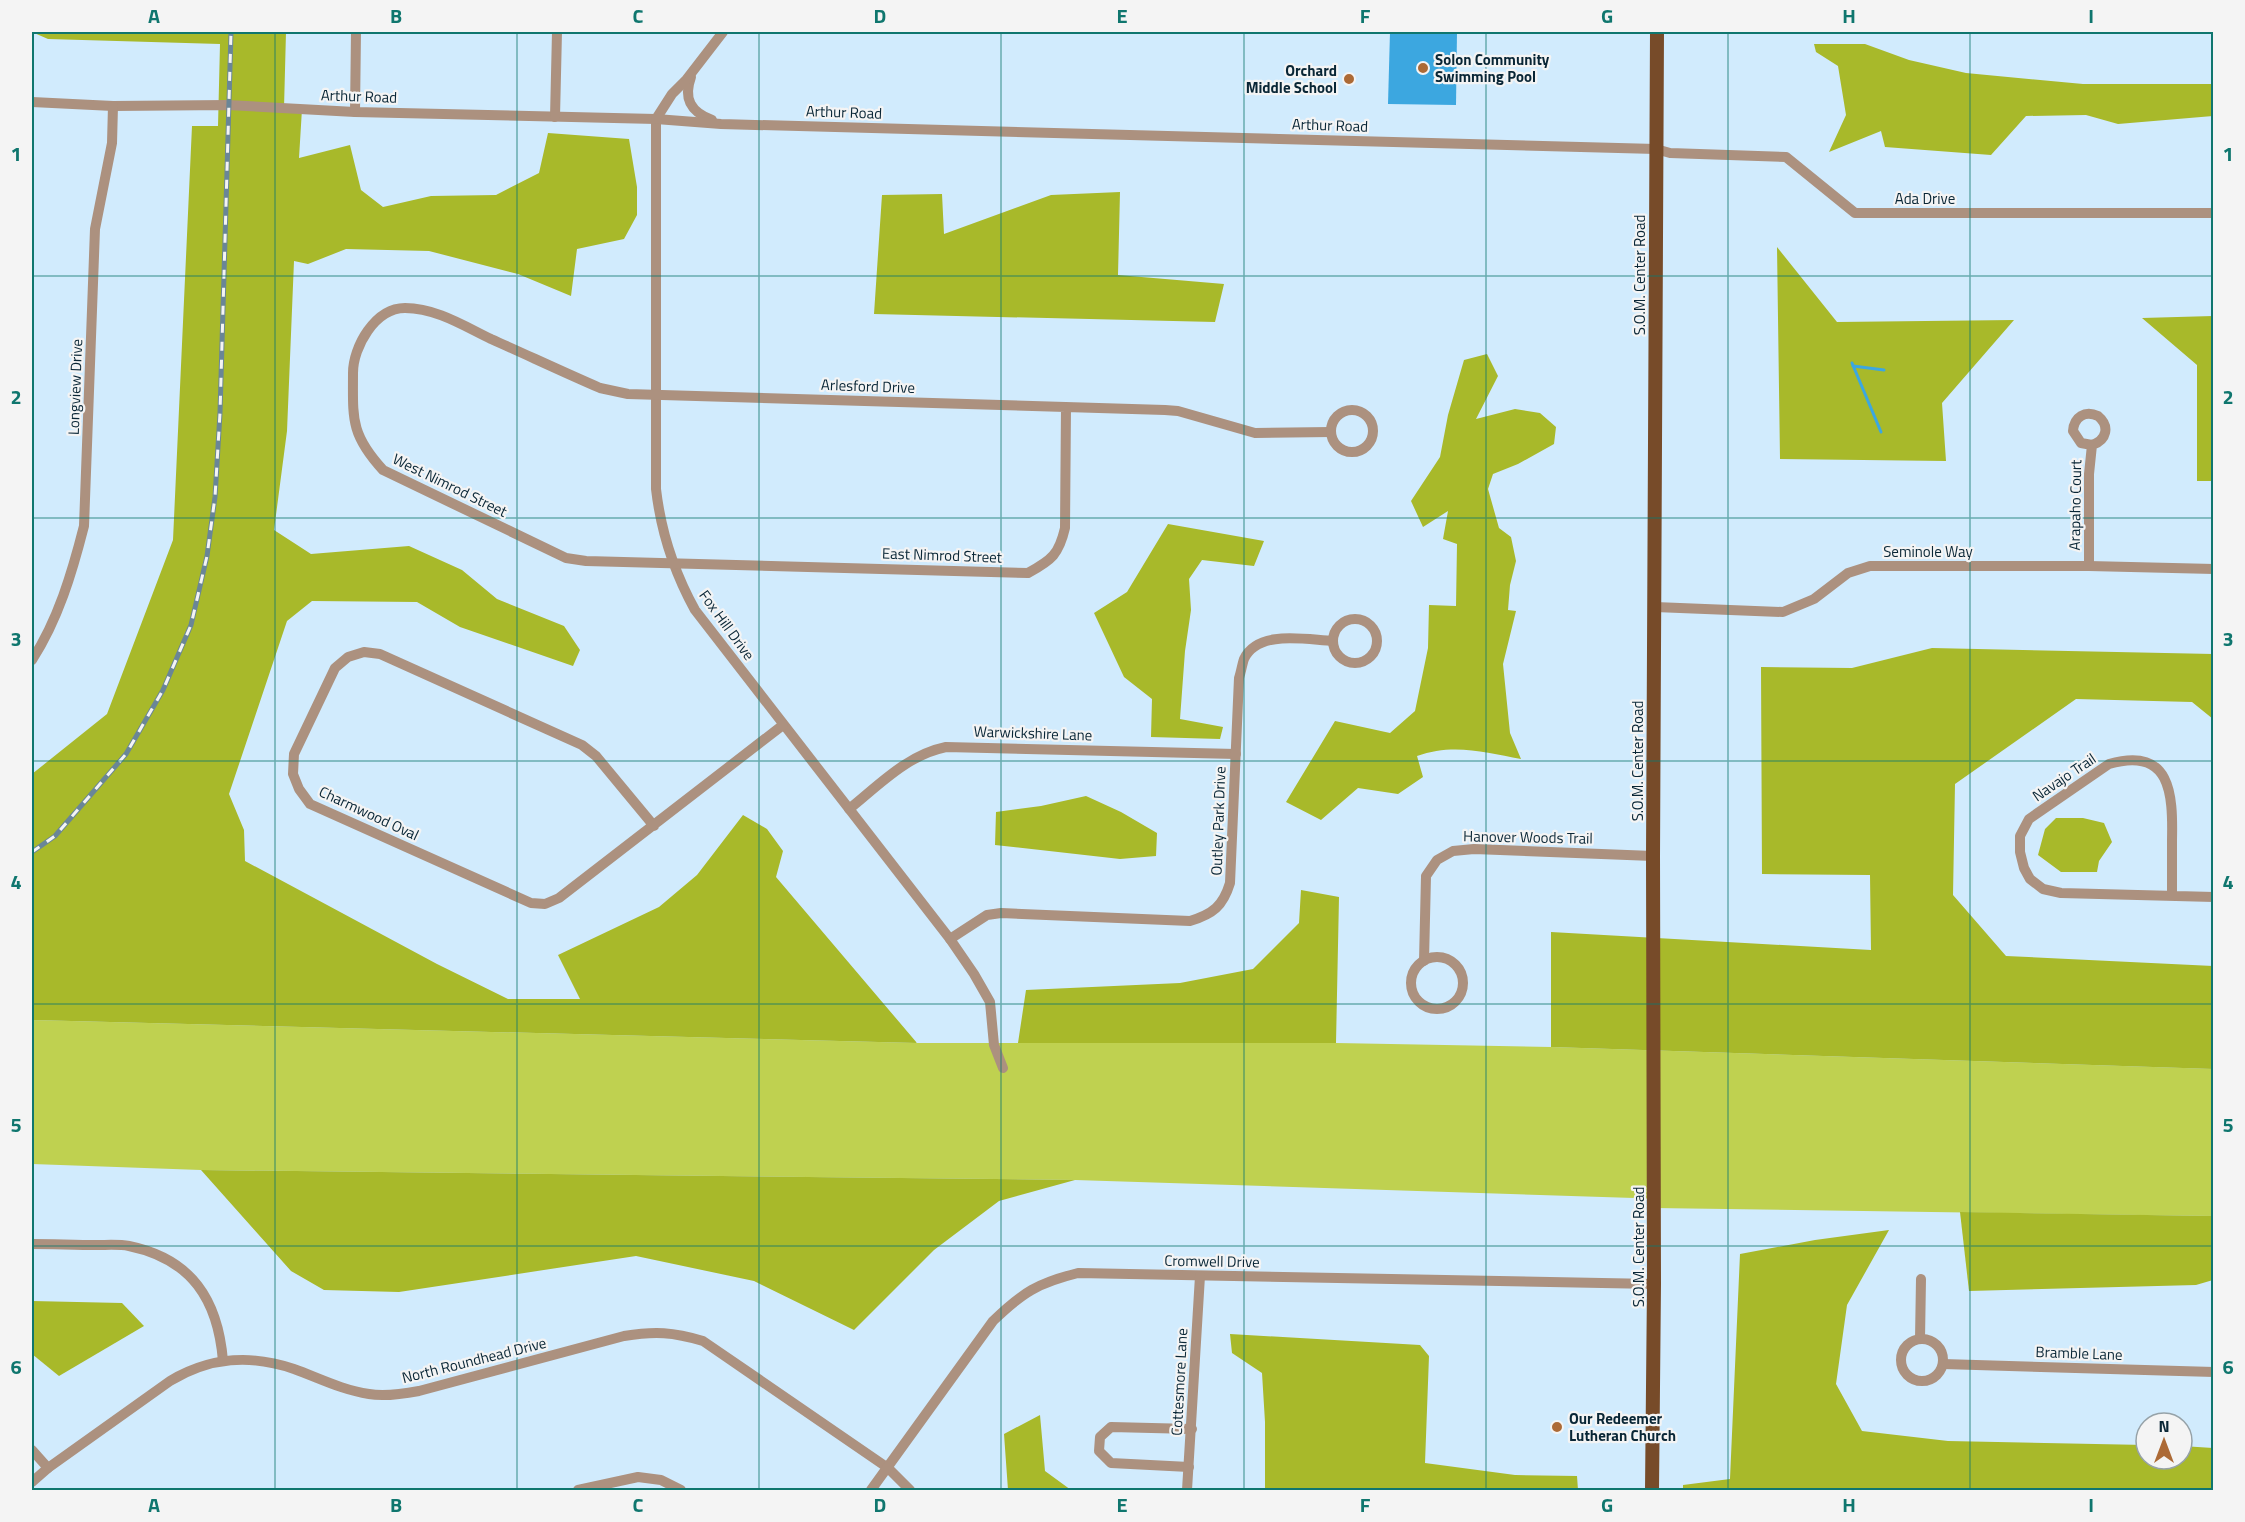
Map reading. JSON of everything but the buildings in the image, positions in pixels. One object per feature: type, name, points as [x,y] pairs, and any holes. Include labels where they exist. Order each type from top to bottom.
[{"type":"main road","name":"S.O.M. Center Road","points":[[1652,1491],[1657,32]]},
{"type":"street","points":[[355,112],[356,32]]},
{"type":"street","points":[[555,117],[557,32]]},
{"type":"street","points":[[656,119],[672,94],[723,32]]},
{"type":"street","points":[[694,70],[688,86],[689,100],[694,110],[721,124]]},
{"type":"street","name":"Arthur Road","points":[[32,102],[112,106],[228,105],[355,112],[656,119],[721,124],[1656,149]]},
{"type":"street","name":"Longview Drive","points":[[32,660],[44,641],[60,604],[75,562],[84,526],[95,229],[112,142],[112,106]]},
{"type":"street","name":"Fox Hill Drive","points":[[656,119],[656,489],[660,520],[673,562],[682,586],[695,610],[950,939],[974,974],[990,1002],[994,1045],[1003,1068]]},
{"type":"street","name":"Ada Drive","points":[[1656,149],[1670,153],[1786,157],[1855,213],[2214,213]]},
{"type":"street","name":"West Nimrod Street","points":[[419,309],[403,308],[386,312],[359,343],[353,361],[353,421],[368,454],[383,470],[566,558],[586,561],[673,562]]},
{"type":"street","name":"Arlesford Drive","points":[[419,309],[436,313],[600,388],[628,394],[1178,411],[1255,433],[1331,432]]},
{"type":"street","name":"East Nimrod Street","points":[[673,562],[1028,573],[1048,562],[1061,547],[1065,528],[1066,407]]},
{"type":"street","points":[[1350,410],[1367,417],[1373,429],[1373,436],[1366,447],[1353,453],[1335,445],[1331,432],[1338,415],[1350,410]]},
{"type":"street","name":"Arapaho Court","points":[[2089,566],[2089,474],[2092,445]]},
{"type":"street","name":"Seminole Way","points":[[1655,607],[1783,612],[1814,599],[1848,573],[1870,566],[2089,566],[2214,569]]},
{"type":"street","points":[[1356,619],[1369,624],[1376,636],[1377,644],[1370,657],[1357,663],[1343,659],[1338,654],[1333,641],[1338,628],[1349,620],[1356,619]]},
{"type":"street","name":"Outley Park Drive","points":[[950,939],[987,915],[1190,921],[1204,917],[1225,899],[1230,883],[1239,678],[1245,658],[1257,645],[1274,639],[1333,641]]},
{"type":"street","name":"Charmwood Oval","points":[[654,826],[596,756],[582,745],[380,654],[364,652],[348,657],[335,668],[294,754],[293,774],[299,789],[310,804],[531,903],[545,904],[559,898],[654,826],[783,725]]},
{"type":"street","name":"Warwickshire Lane","points":[[849,809],[912,759],[930,750],[946,747],[1236,754]]},
{"type":"street","name":"Navajo Trail","points":[[2172,896],[2173,803],[2166,778],[2143,761],[2121,760],[2109,764],[2029,819],[2020,836],[2020,852],[2024,868],[2030,879],[2043,889],[2061,893],[2172,896],[2214,897]]},
{"type":"street","name":"Hanover Woods Trail","points":[[1424,961],[1431,957],[1448,959],[1460,971],[1463,987],[1460,995],[1448,1007],[1431,1008],[1423,1005],[1412,991],[1413,974],[1424,961],[1426,876],[1437,860],[1454,851],[1474,849],[1653,856]]},
{"type":"street","points":[[32,1244],[127,1245],[152,1252],[171,1261],[190,1276],[204,1292],[214,1312],[221,1335],[223,1361]]},
{"type":"street","name":"Cromwell Drive","points":[[871,1491],[993,1321],[1015,1300],[1035,1286],[1078,1273],[1654,1284]]},
{"type":"street","name":"Cottesmore Lane","points":[[1187,1491],[1200,1276]]},
{"type":"street","points":[[1920,1339],[1921,1279]]},
{"type":"street","name":"North Roundhead Drive","points":[[32,1482],[48,1468],[170,1381],[191,1369],[223,1361],[251,1359],[293,1369],[343,1389],[371,1395],[397,1395],[624,1336],[652,1332],[678,1333],[703,1341],[888,1468],[910,1491]]},
{"type":"street","points":[[1920,1339],[1937,1346],[1943,1357],[1943,1364],[1936,1377],[1930,1380],[1915,1381],[1904,1372],[1901,1365],[1902,1351],[1907,1345],[1920,1339]]},
{"type":"street","name":"Bramble Lane","points":[[1943,1364],[2214,1372]]},
{"type":"street","points":[[1189,1467],[1111,1463],[1099,1451],[1100,1437],[1111,1427],[1192,1429]]},
{"type":"street","points":[[32,1450],[48,1468]]},
{"type":"street","points":[[578,1491],[638,1477],[661,1480],[681,1491]]},
{"type":"green space","points":[[32,32],[286,32],[284,108],[302,109],[299,158],[350,145],[361,190],[383,207],[431,196],[496,195],[539,173],[548,133],[629,139],[637,187],[637,215],[624,239],[577,249],[571,296],[518,274],[429,251],[346,249],[308,264],[294,261],[287,431],[274,530],[311,554],[409,546],[462,570],[497,599],[564,626],[580,650],[573,666],[460,627],[417,602],[312,601],[287,621],[229,794],[244,830],[245,861],[437,964],[508,999],[580,999],[558,955],[659,907],[697,875],[743,815],[767,829],[783,851],[776,877],[917,1043],[32,1020],[32,774],[107,714],[173,540],[192,126],[218,126],[220,44],[48,39]]},
{"type":"green space","points":[[1814,44],[1865,44],[1909,60],[1966,73],[2083,84],[2213,84],[2213,116],[2118,124],[2086,115],[2026,116],[1991,155],[1885,147],[1881,131],[1829,152],[1846,115],[1838,66],[1816,52]]},
{"type":"green space","points":[[1120,192],[1118,275],[1224,284],[1215,322],[874,314],[882,195],[942,194],[944,234],[1051,195]]},
{"type":"green space","points":[[1777,247],[1837,322],[2014,320],[1942,403],[1946,461],[1780,459]]},
{"type":"green space","points":[[2213,316],[2213,481],[2197,481],[2197,365],[2142,318]]},
{"type":"green space","points":[[1487,354],[1498,376],[1476,419],[1515,409],[1540,413],[1556,427],[1554,444],[1518,464],[1493,474],[1488,489],[1499,528],[1511,537],[1516,561],[1510,585],[1508,610],[1516,611],[1503,664],[1510,733],[1521,759],[1456,749],[1430,752],[1417,756],[1423,777],[1398,794],[1358,788],[1321,820],[1286,802],[1335,721],[1390,733],[1415,711],[1428,648],[1429,605],[1456,606],[1457,544],[1443,539],[1448,511],[1423,527],[1411,501],[1440,457],[1448,415],[1464,360]]},
{"type":"green space","points":[[1168,524],[1264,541],[1254,566],[1202,560],[1189,579],[1191,610],[1185,651],[1180,719],[1223,727],[1220,739],[1151,737],[1152,699],[1124,677],[1094,613],[1127,592]]},
{"type":"green space","points":[[1932,648],[2213,654],[2213,719],[2192,702],[2076,699],[1955,784],[1953,895],[2006,956],[2213,966],[2213,1069],[1551,1047],[1551,932],[1871,950],[1870,875],[1762,874],[1761,667],[1852,668]]},
{"type":"green space","points":[[1086,796],[1121,812],[1157,833],[1156,856],[1120,859],[995,845],[996,812],[1041,806]]},
{"type":"green space","points":[[2056,818],[2083,818],[2104,823],[2112,842],[2099,861],[2097,872],[2061,872],[2038,855],[2045,829]]},
{"type":"green space","points":[[1301,890],[1339,897],[1336,1043],[1018,1043],[1026,990],[1180,983],[1253,969],[1299,923]]},
{"type":"green space","points":[[32,1020],[917,1043],[1336,1043],[1551,1047],[2214,1069],[2213,1216],[1654,1208],[1654,1199],[1634,1198],[1075,1180],[201,1170],[32,1164]]},
{"type":"green space","points":[[201,1170],[1075,1180],[999,1201],[934,1250],[854,1330],[754,1281],[636,1256],[399,1292],[324,1290],[291,1271]]},
{"type":"green space","points":[[1960,1212],[2213,1216],[2213,1280],[2196,1285],[1969,1291]]},
{"type":"green space","points":[[1889,1230],[1847,1305],[1836,1384],[1862,1431],[1948,1441],[2134,1445],[2134,1471],[2194,1471],[2194,1447],[2213,1448],[2213,1490],[1942,1488],[1683,1490],[1683,1485],[1730,1479],[1740,1254],[1815,1240]]},
{"type":"green space","points":[[32,1301],[122,1303],[144,1326],[59,1376],[32,1354]]},
{"type":"green space","points":[[1230,1334],[1420,1345],[1429,1356],[1425,1463],[1515,1475],[1577,1476],[1578,1490],[1265,1490],[1262,1373],[1232,1353]]},
{"type":"green space","points":[[1040,1415],[1045,1471],[1071,1490],[1008,1490],[1004,1434]]},
{"type":"water","name":"Solon Community Swimming Pool","points":[[1390,32],[1457,32],[1456,105],[1388,104]]},
{"type":"waterway","points":[[1852,363],[1881,432]]},
{"type":"waterway","points":[[1853,366],[1884,370]]},
{"type":"railway","points":[[32,852],[55,836],[126,754],[163,690],[191,625],[207,556],[215,497],[220,413],[231,32]]},
{"type":"place","name":"Solon Community Swimming Pool","points":[[1423,68]]},
{"type":"place","name":"Orchard Middle School","points":[[1349,79]]},
{"type":"place","name":"Our Redeemer Lutheran Church","points":[[1557,1427]]}]
